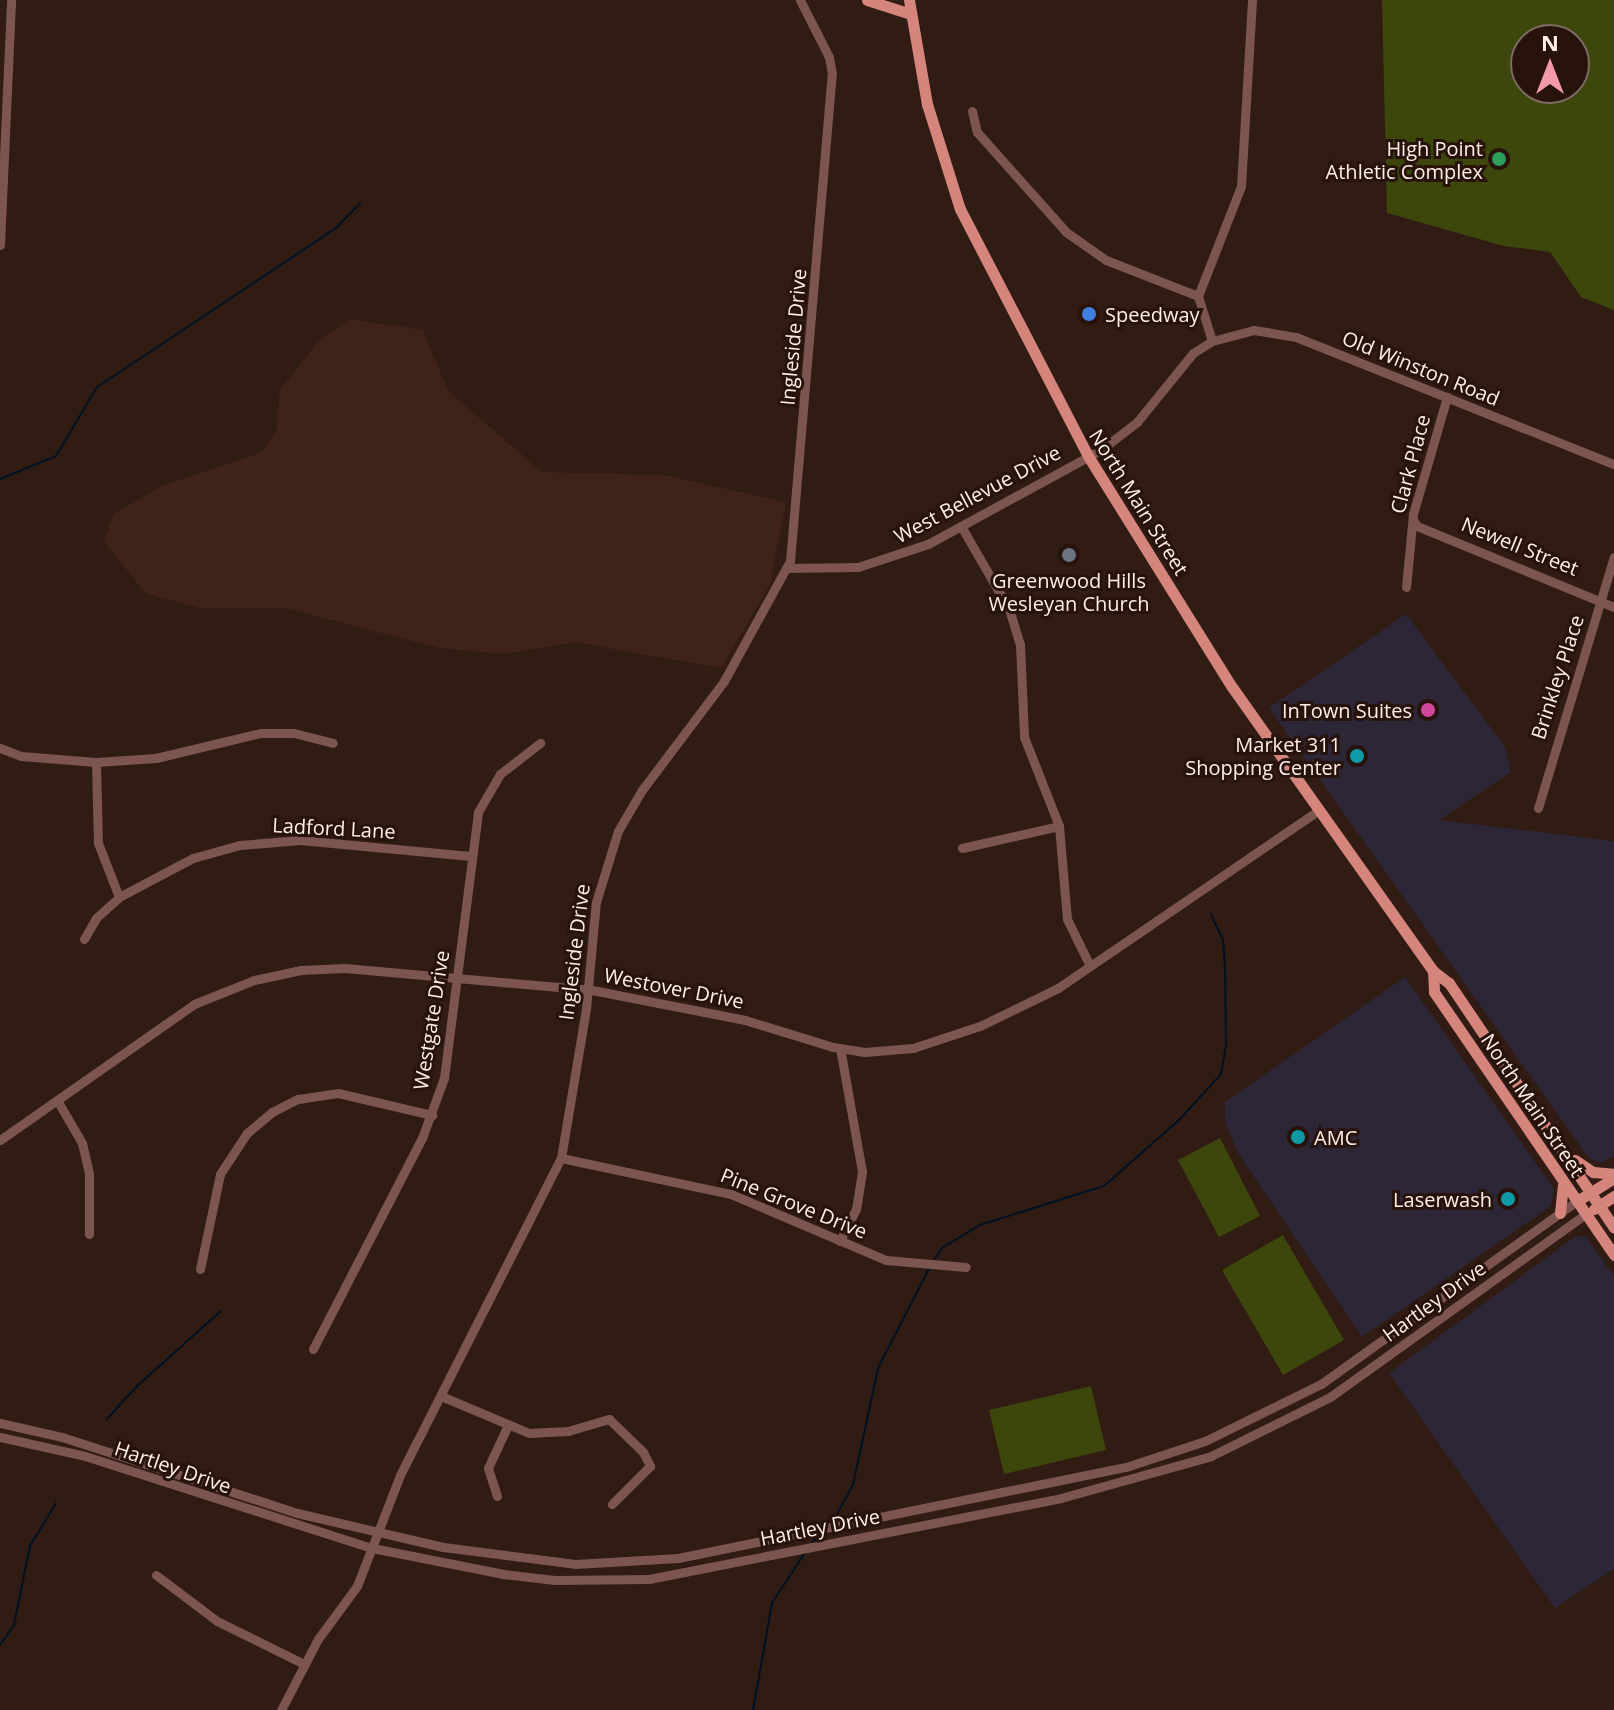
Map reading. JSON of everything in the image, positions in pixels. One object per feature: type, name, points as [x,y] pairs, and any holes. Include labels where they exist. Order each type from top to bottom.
[{"type":"main road","points":[[867,0],[904,8]]},
{"type":"main road","name":"North Main Street","points":[[911,0],[904,8],[927,104],[960,209],[1088,456],[1232,687],[1433,971],[1449,983],[1592,1191],[1614,1228]]},
{"type":"main road","name":"North Main Street","points":[[1433,971],[1434,992],[1614,1255]]},
{"type":"main road","points":[[1565,1152],[1593,1172],[1614,1176]]},
{"type":"main road","points":[[1577,1201],[1614,1176]]},
{"type":"main road","points":[[1560,1213],[1563,1180]]},
{"type":"main road","points":[[1586,1214],[1614,1196]]},
{"type":"street","points":[[0,245],[11,0]]},
{"type":"street","name":"Ingleside Drive","points":[[281,1710],[304,1664],[357,1586],[400,1475],[561,1158],[596,902],[618,831],[642,790],[724,681],[787,568],[832,74],[829,57],[800,0]]},
{"type":"street","points":[[1212,341],[1198,296],[1241,186],[1252,0]]},
{"type":"street","points":[[972,111],[977,132],[1066,232],[1106,260],[1198,296]]},
{"type":"street","name":"Old Winston Road","points":[[1088,456],[1137,422],[1183,364],[1212,341],[1244,331],[1273,331],[1614,464]]},
{"type":"street","name":"Clark Place","points":[[1406,587],[1413,520],[1447,397]]},
{"type":"street","name":"West Bellevue Drive","points":[[787,568],[828,571],[884,561],[961,526],[1088,456]]},
{"type":"street","name":"Newell Street","points":[[1413,520],[1614,607]]},
{"type":"street","points":[[961,526],[1017,632],[1024,737],[1059,826],[1067,919],[1090,966]]},
{"type":"street","name":"Brinkley Place","points":[[1538,808],[1614,557]]},
{"type":"street","points":[[0,748],[21,756],[96,762],[156,758],[260,733],[294,733],[333,743]]},
{"type":"street","name":"Westgate Drive","points":[[313,1349],[432,1115],[444,1078],[478,812],[500,774],[540,743]]},
{"type":"street","points":[[96,762],[98,843],[119,897]]},
{"type":"street","name":"Westover Drive","points":[[1,1136],[194,1004],[254,980],[345,968],[585,989],[745,1020],[840,1048],[891,1052],[944,1039],[1024,1006],[1090,966],[1319,810]]},
{"type":"street","points":[[962,848],[1059,826]]},
{"type":"street","name":"Ladford Lane","points":[[84,939],[96,918],[119,897],[193,858],[252,843],[300,840],[470,856]]},
{"type":"street","points":[[840,1048],[862,1172],[856,1209],[840,1241]]},
{"type":"street","points":[[200,1269],[220,1174],[247,1133],[272,1112],[298,1099],[338,1093],[432,1115]]},
{"type":"street","points":[[57,1100],[82,1143],[89,1173],[89,1234]]},
{"type":"street","name":"Pine Grove Drive","points":[[561,1158],[731,1194],[899,1263],[966,1267]]},
{"type":"street","name":"Hartley Drive","points":[[0,1423],[62,1437],[297,1513],[515,1560],[575,1564],[678,1558],[1126,1467],[1205,1441],[1321,1384],[1577,1201]]},
{"type":"street","name":"Hartley Drive","points":[[0,1437],[85,1456],[372,1548],[555,1580],[649,1579],[1143,1479],[1211,1456],[1330,1397],[1586,1214]]},
{"type":"street","points":[[441,1396],[507,1427],[541,1434],[609,1419],[643,1452],[650,1466],[612,1504]]},
{"type":"street","points":[[497,1496],[488,1468],[507,1427]]},
{"type":"street","points":[[156,1575],[217,1621],[304,1664]]},
{"type":"shaded area","points":[[349,319],[423,330],[448,391],[542,472],[663,475],[786,502],[770,585],[721,668],[574,642],[504,654],[439,648],[286,608],[199,608],[145,593],[104,541],[114,514],[161,486],[260,453],[276,433],[280,390],[318,342]]},
{"type":"shaded area","points":[[1406,614],[1505,747],[1511,772],[1439,820],[1614,841],[1614,1156],[1601,1163],[1588,1157],[1269,708]]},
{"type":"shaded area","points":[[1405,977],[1554,1189],[1551,1206],[1362,1337],[1238,1153],[1225,1123],[1225,1102]]},
{"type":"shaded area","points":[[1576,1236],[1586,1237],[1614,1276],[1614,1569],[1555,1608],[1389,1373]]},
{"type":"green space","name":"High Point Athletic Complex","points":[[1382,0],[1614,0],[1614,310],[1581,297],[1550,252],[1504,246],[1387,213]]},
{"type":"green space","points":[[1220,1138],[1260,1216],[1219,1237],[1178,1160]]},
{"type":"green space","points":[[1283,1235],[1344,1340],[1283,1375],[1222,1270]]},
{"type":"green space","points":[[1091,1386],[1106,1450],[1004,1474],[989,1410]]},
{"type":"waterway","points":[[0,479],[56,456],[97,387],[336,228],[360,203]]},
{"type":"waterway","points":[[933,1261],[942,1248],[980,1225],[1104,1186],[1181,1118],[1221,1074],[1226,1047],[1225,967],[1223,940],[1211,914]]},
{"type":"waterway","points":[[832,1523],[853,1485],[878,1368],[930,1267]]},
{"type":"waterway","points":[[107,1419],[137,1386],[221,1311]]},
{"type":"waterway","points":[[0,1645],[14,1625],[30,1546],[56,1503]]},
{"type":"waterway","points":[[812,1543],[822,1534]]},
{"type":"waterway","points":[[753,1710],[772,1603],[806,1551]]},
{"type":"place","name":"High Point Athletic Complex","points":[[1499,159]]},
{"type":"place","name":"Speedway","points":[[1089,314]]},
{"type":"place","name":"Greenwood Hills Wesleyan Church","points":[[1069,555]]},
{"type":"place","name":"InTown Suites","points":[[1428,710]]},
{"type":"place","name":"Market 311 Shopping Center","points":[[1357,756]]},
{"type":"place","name":"AMC","points":[[1298,1137]]},
{"type":"place","name":"Laserwash","points":[[1508,1199]]}]
